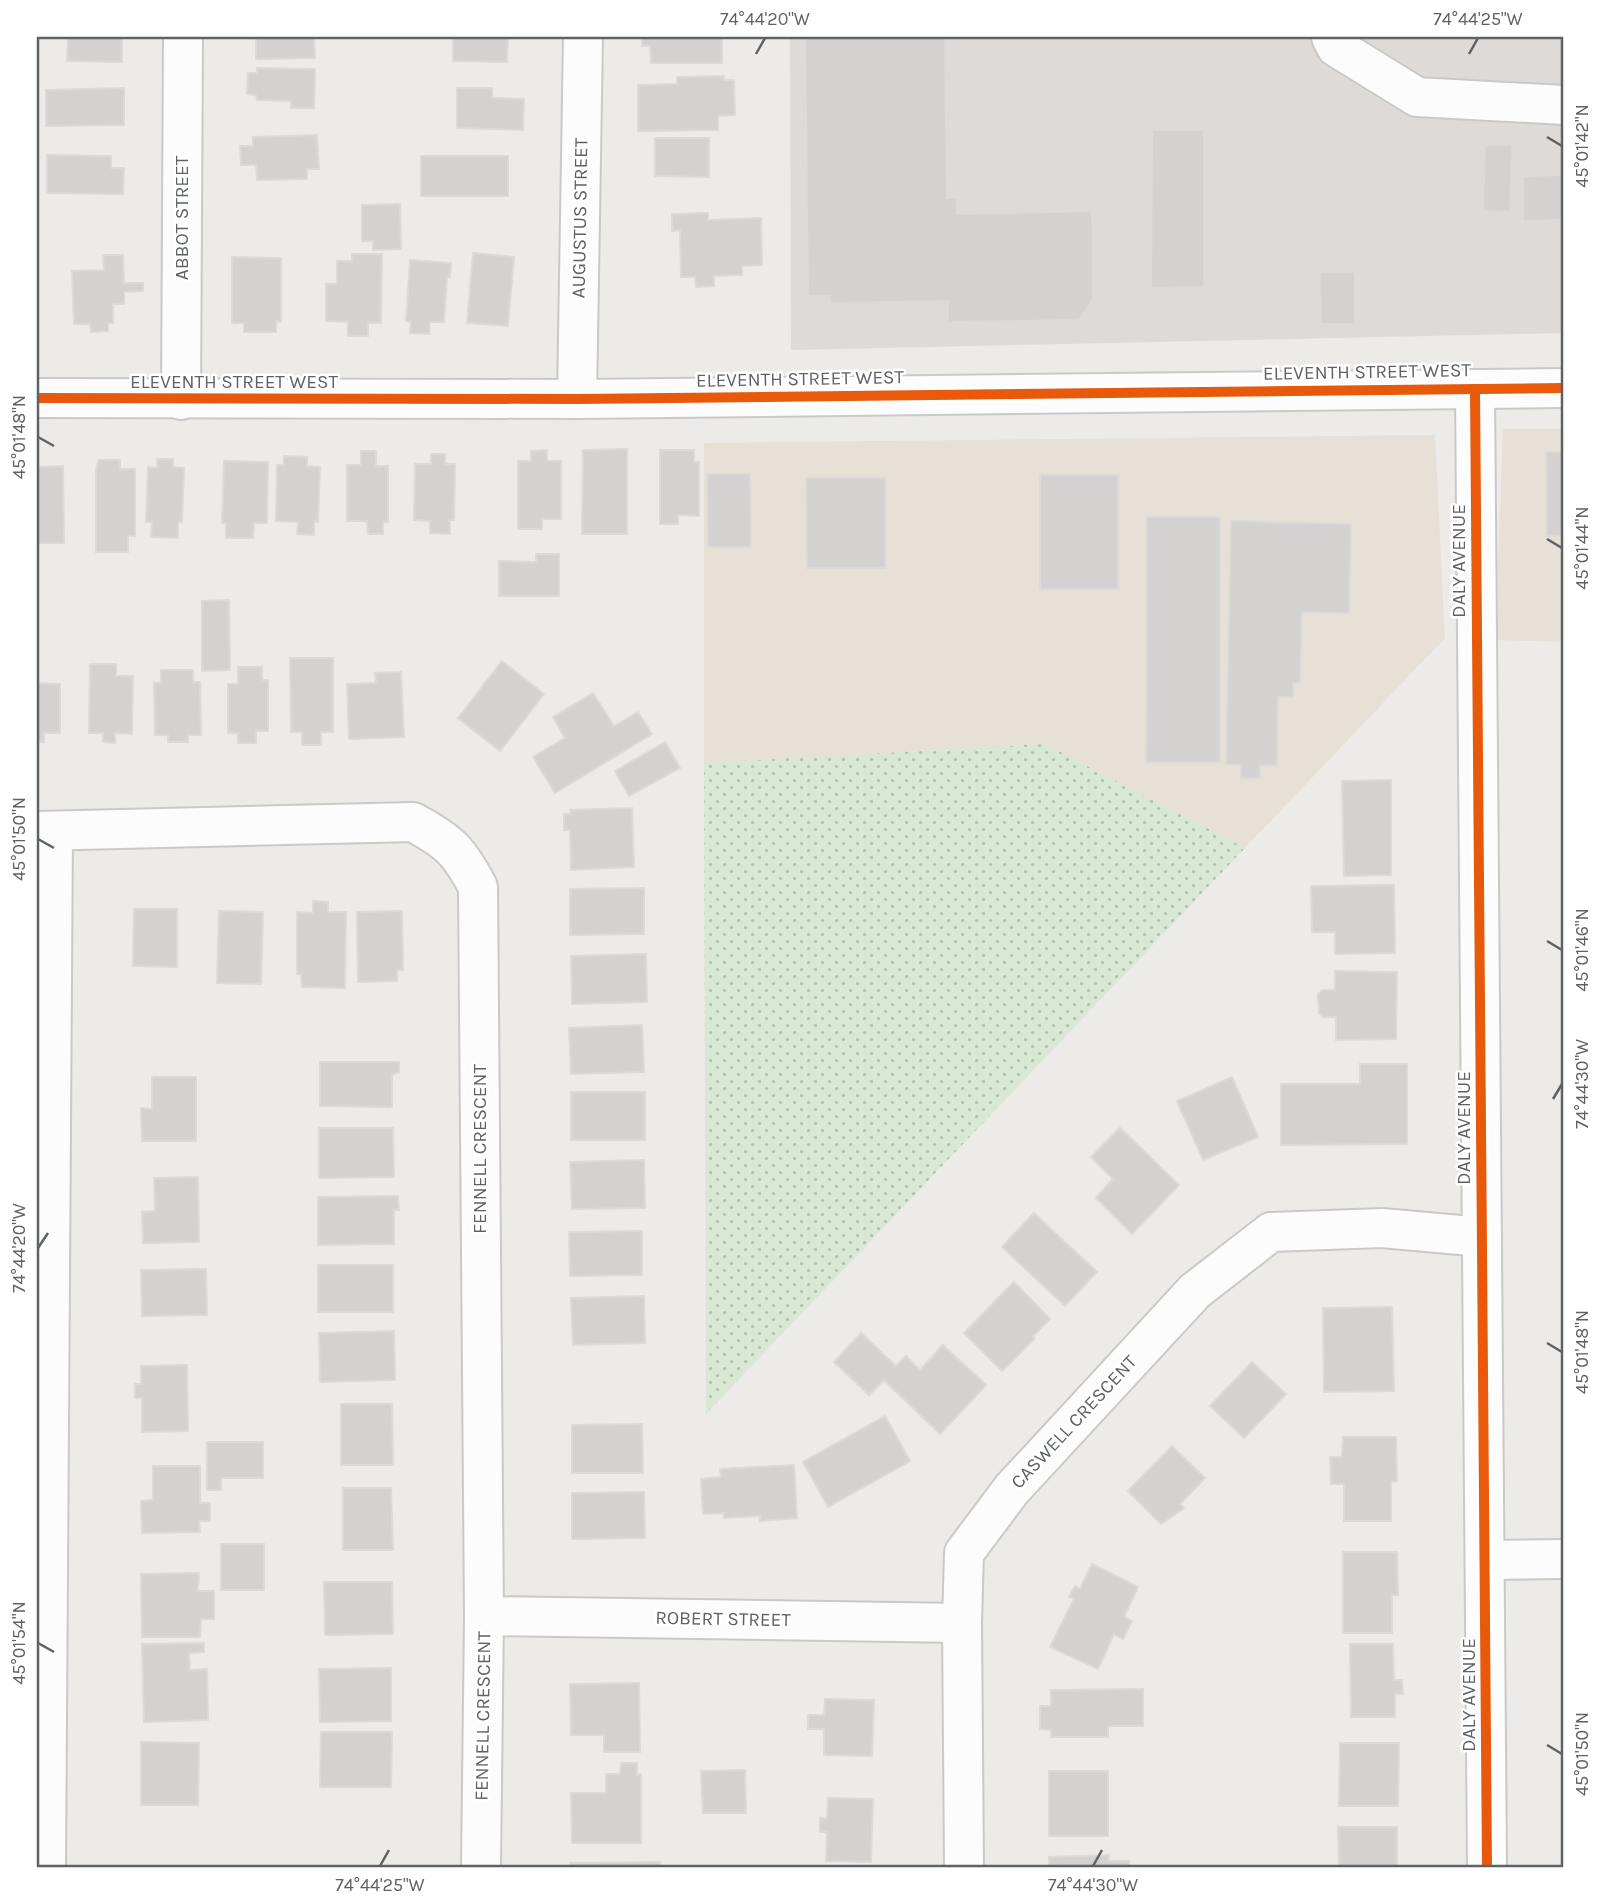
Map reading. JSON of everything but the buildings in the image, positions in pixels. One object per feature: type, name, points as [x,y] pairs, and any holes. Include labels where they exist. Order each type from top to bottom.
[{"type":"street","name":"ABBOT STREET","points":[[181,400],[183,37]]},
{"type":"street","name":"AUGUSTUS STREET","points":[[577,399],[583,37]]},
{"type":"street","points":[[1331,37],[1336,47],[1417,97],[1564,105]]},
{"type":"street","name":"ELEVENTH STREET WEST","points":[[37,398],[577,399],[1564,388]]},
{"type":"street","name":"DALY AVENUE","points":[[1475,389],[1487,1867]]},
{"type":"street","name":"FENNELL CRESCENT","points":[[46,1867],[45,832],[413,822],[442,837],[462,857],[478,887],[484,1616],[481,1867]]},
{"type":"street","name":"CASWELL CRESCENT","points":[[964,1867],[964,1553],[1012,1489],[1195,1291],[1271,1232],[1382,1228],[1482,1237]]},
{"type":"street","points":[[1486,1560],[1564,1559]]},
{"type":"street","name":"ROBERT STREET","points":[[484,1616],[962,1623]]},
{"type":"shaded area","points":[[790,37],[1564,37],[1564,333],[791,350]]},
{"type":"shaded area","points":[[1503,429],[1564,429],[1564,642],[1495,640]]},
{"type":"shaded area","points":[[1435,435],[1445,638],[1245,848],[1045,744],[704,763],[704,443]]},
{"type":"green space","points":[[1045,744],[1245,848],[706,1414],[704,763]]},
{"type":"cycle path","points":[[37,398],[577,399],[1564,388]]},
{"type":"cycle path","points":[[1475,389],[1487,1867]]}]
